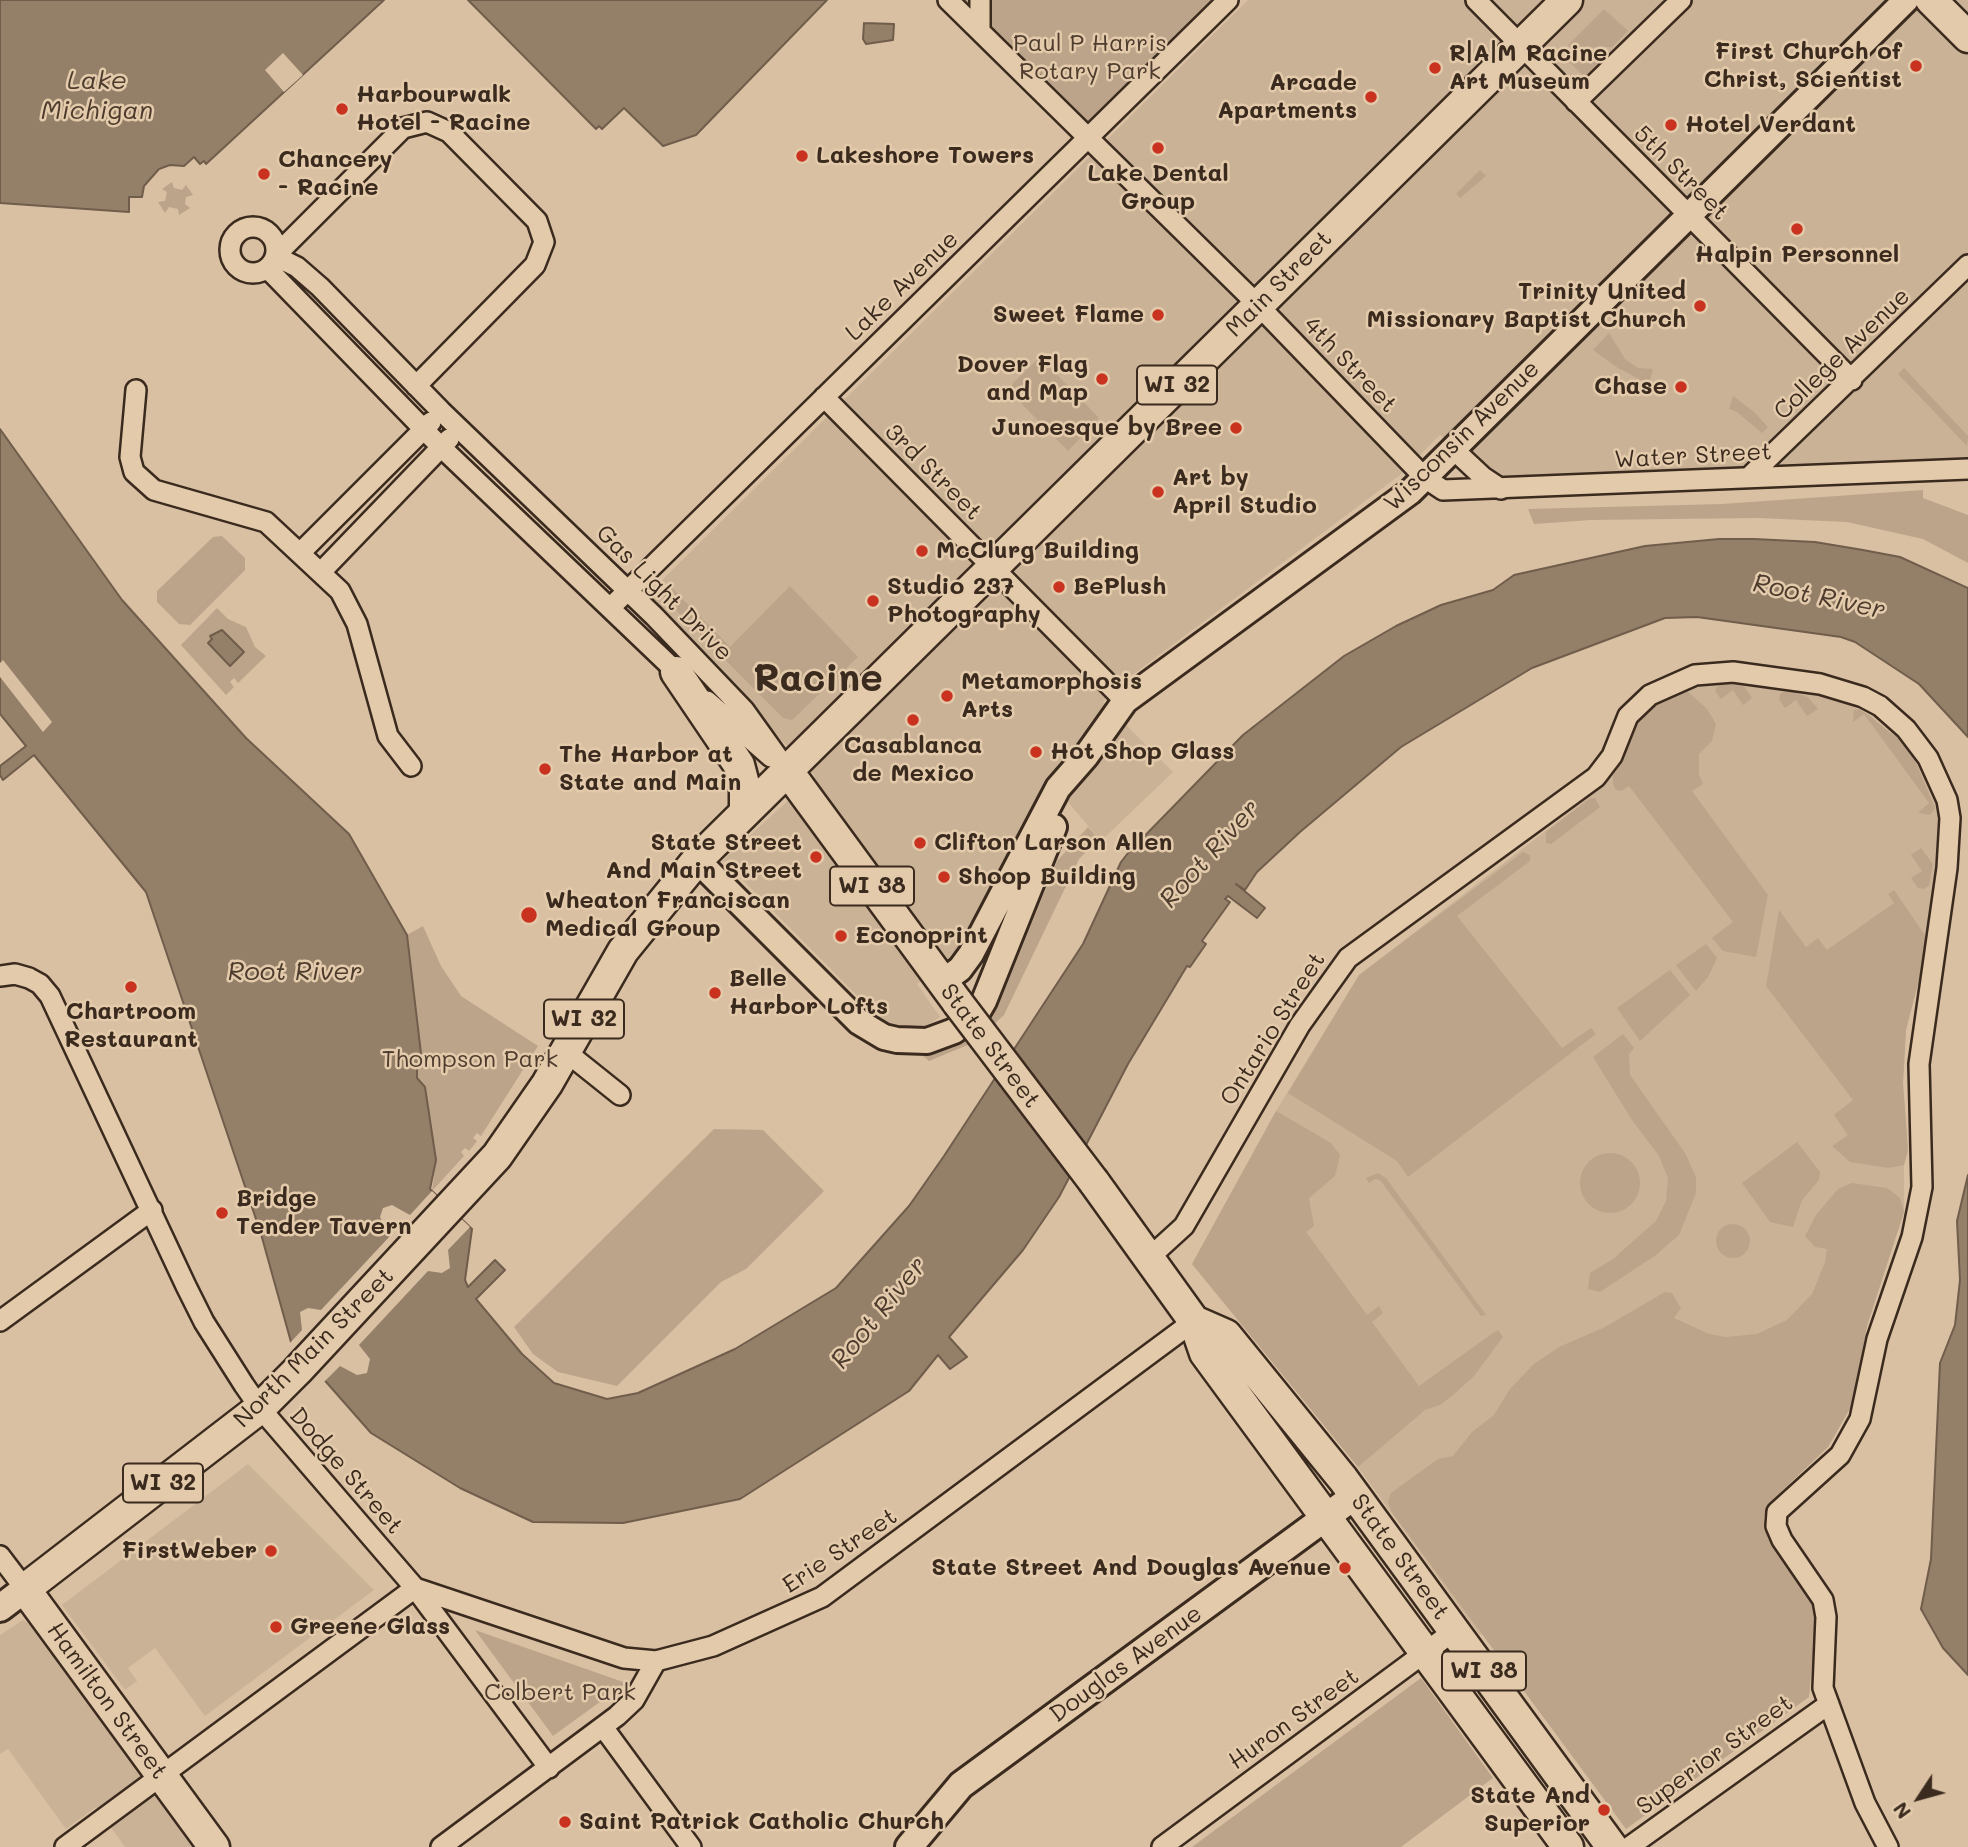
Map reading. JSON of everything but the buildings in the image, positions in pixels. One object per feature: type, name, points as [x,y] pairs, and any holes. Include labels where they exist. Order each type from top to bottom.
[{"type":"main road","name":"Main Street","points":[[452,1206],[516,1131],[623,951],[697,860],[1567,0]]},
{"type":"main road","points":[[1931,0],[1968,37]]},
{"type":"main road","points":[[676,672],[739,765],[745,788],[745,812]]},
{"type":"main road","name":"State Street","points":[[787,770],[950,993],[1150,1257],[1194,1321],[1205,1353],[1427,1651],[1568,1847]]},
{"type":"main road","name":"North Main Street","points":[[0,1608],[260,1408],[452,1206]]},
{"type":"main road","name":"State Street","points":[[1194,1321],[1226,1335],[1356,1495],[1612,1847]]},
{"type":"main road","name":"Douglas Avenue","points":[[909,1847],[961,1785],[1356,1495]]},
{"type":"main road","name":"Hamilton Street","points":[[25,1590],[214,1847]]},
{"type":"street","name":"4th Street","points":[[948,0],[1258,305],[1425,478]]},
{"type":"street","points":[[980,0],[980,31]]},
{"type":"street","name":"Lake Avenue","points":[[610,608],[1228,0]]},
{"type":"street","name":"5th Street","points":[[1476,0],[1852,380]]},
{"type":"street","points":[[1576,102],[1681,0]]},
{"type":"street","name":"Wisconsin Avenue","points":[[950,993],[960,969],[971,954],[1058,788],[1086,756],[1125,701],[1425,478],[1452,448],[1906,0]]},
{"type":"street","points":[[271,262],[403,128],[427,122],[449,132],[537,222],[544,242],[536,265],[416,386]]},
{"type":"street","name":"Gas Light Drive","points":[[271,262],[297,267],[459,429],[628,590],[744,710],[787,770]]},
{"type":"street","name":"Gas Light Drive","points":[[271,262],[441,447],[676,672],[787,770]]},
{"type":"street","name":"College Avenue","points":[[1749,478],[1968,265]]},
{"type":"street","points":[[136,390],[130,457],[134,472],[144,484],[155,490],[266,522],[321,572],[350,606],[383,724],[395,746],[411,766]]},
{"type":"street","name":"3rd Street","points":[[824,397],[1125,701]]},
{"type":"street","points":[[301,552],[441,411]]},
{"type":"street","points":[[321,572],[459,429]]},
{"type":"street","points":[[1452,448],[1483,477],[1501,489]]},
{"type":"street","name":"Water Street","points":[[1425,478],[1443,490],[1968,469]]},
{"type":"street","name":"Ontario Street","points":[[1150,1257],[1184,1226],[1300,1025],[1341,966],[1596,778],[1612,756],[1623,725],[1635,707],[1678,680],[1710,672],[1790,678],[1863,697],[1880,706],[1906,730],[1928,758],[1939,778],[1947,800],[1950,838],[1921,1045],[1923,1149],[1917,1217],[1882,1322],[1860,1419],[1840,1455],[1783,1507],[1776,1520],[1782,1540],[1818,1592],[1825,1608],[1823,1688],[1829,1704]]},
{"type":"street","name":"Wisconsin Avenue","points":[[697,860],[859,1022],[897,1040],[911,1042],[940,1037],[972,1017],[985,1001],[1056,821],[1086,756]]},
{"type":"street","name":"Dodge Street","points":[[0,976],[15,974],[29,978],[50,996],[204,1322],[260,1408],[415,1588],[549,1768]]},
{"type":"street","points":[[565,1051],[620,1095]]},
{"type":"street","points":[[0,1321],[152,1210]]},
{"type":"street","name":"Erie Street","points":[[656,1661],[713,1646],[822,1597],[1194,1321]]},
{"type":"street","name":"Hamilton Street","points":[[0,1556],[25,1590]]},
{"type":"street","points":[[65,1847],[415,1588],[624,1658],[656,1661],[634,1700],[603,1727],[441,1847]]},
{"type":"street","name":"Huron Street","points":[[1162,1847],[1454,1631]]},
{"type":"street","points":[[1829,1704],[1865,1803],[1888,1847]]},
{"type":"street","name":"Superior Street","points":[[1629,1847],[1829,1704]]},
{"type":"street","points":[[603,1727],[691,1847]]},
{"type":"shaded area","points":[[1248,0],[1968,0],[1968,459],[1497,481],[1488,478],[1440,435],[1400,475],[1131,676],[1103,702],[1173,772],[1101,841],[1056,788],[966,948],[917,984],[940,1017],[921,1029],[885,1024],[723,860],[815,776],[646,596]]},
{"type":"shaded area","points":[[1724,680],[1781,687],[1838,700],[1871,715],[1910,752],[1931,784],[1941,814],[1929,941],[1906,1030],[1903,1083],[1908,1150],[1904,1165],[1904,1212],[1867,1326],[1852,1405],[1828,1447],[1767,1505],[1764,1518],[1768,1536],[1815,1605],[1809,1697],[1479,1634],[1358,1467],[1192,1264],[1276,1111],[1359,975],[1583,802],[1613,774],[1634,725],[1656,704],[1701,681]]},
{"type":"shaded area","points":[[248,1464],[374,1590],[205,1716],[155,1648],[128,1668],[137,1681],[125,1690],[62,1605]]},
{"type":"shaded area","points":[[23,1620],[31,1625],[194,1847],[125,1847],[96,1807],[66,1829],[8,1749],[0,1754],[0,1635]]},
{"type":"green space","name":"Paul P Harris Rotary Park","points":[[949,0],[1228,0],[1089,139]]},
{"type":"green space","points":[[1604,9],[1628,31],[1612,47],[1572,48],[1568,45]]},
{"type":"green space","points":[[1611,56],[1587,79],[1567,60],[1570,57]]},
{"type":"green space","points":[[1480,170],[1486,176],[1460,198],[1456,194]]},
{"type":"green space","points":[[172,182],[174,188],[182,190],[186,185],[193,195],[186,197],[185,204],[190,208],[179,215],[178,209],[169,207],[165,213],[158,202],[165,201],[167,192],[162,189]]},
{"type":"green space","points":[[1609,333],[1625,359],[1638,368],[1653,369],[1649,384],[1618,368],[1593,350]]},
{"type":"green space","points":[[1040,357],[1099,418],[1068,451],[1010,392],[1013,383]]},
{"type":"green space","points":[[1904,368],[1968,436],[1967,446],[1898,374]]},
{"type":"green space","points":[[1733,396],[1768,427],[1762,433],[1737,412],[1729,409]]},
{"type":"green space","points":[[1923,490],[1923,498],[1968,515],[1968,563],[1923,539],[1847,522],[1758,518],[1591,520],[1534,524],[1528,509],[1722,504]]},
{"type":"green space","points":[[222,536],[245,558],[245,570],[190,625],[179,624],[157,602],[157,591],[213,537]]},
{"type":"green space","points":[[668,584],[730,647],[790,586],[858,657],[792,720],[783,718],[665,599],[663,590]]},
{"type":"green space","points":[[217,608],[228,619],[246,627],[255,647],[266,656],[238,683],[234,678],[230,682],[234,687],[226,695],[181,645]]},
{"type":"green space","points":[[1725,682],[1744,686],[1752,698],[1743,705],[1733,690],[1721,699],[1715,691]]},
{"type":"green space","points":[[1687,691],[1707,709],[1716,724],[1712,741],[1699,754],[1699,775],[1703,784],[1692,791],[1768,895],[1756,957],[1723,951],[1712,938],[1733,922],[1629,786],[1621,791],[1616,790],[1613,784],[1613,776],[1639,718],[1653,704],[1677,692]]},
{"type":"green space","points":[[1789,691],[1808,697],[1818,709],[1807,716],[1796,700],[1785,708],[1779,699],[1781,693]]},
{"type":"green space","points":[[1860,709],[1899,739],[1913,756],[1935,808],[1930,815],[1918,813],[1929,803],[1864,714],[1853,722],[1854,710]]},
{"type":"green space","points":[[1595,798],[1600,807],[1551,844],[1546,843],[1546,832],[1589,799]]},
{"type":"green space","points":[[1088,827],[1099,839],[1079,859],[1004,1015],[975,1042],[929,1061],[923,1056],[971,1037],[997,1009],[1057,861]]},
{"type":"green space","points":[[1921,848],[1933,864],[1929,886],[1924,889],[1918,888],[1911,878],[1922,871],[1911,855]]},
{"type":"green space","points":[[1523,852],[1530,855],[1530,861],[1457,916],[1562,1048],[1591,1028],[1596,1034],[1408,1177],[1397,1161],[1288,1093],[1359,975]]},
{"type":"green space","points":[[1894,890],[1929,941],[1906,1030],[1903,1083],[1908,1150],[1904,1165],[1888,1168],[1850,1162],[1832,1146],[1848,1135],[1834,1115],[1853,1100],[1766,986],[1779,910],[1806,947],[1818,938],[1827,950],[1894,903],[1888,894]]},
{"type":"green space","name":"Thompson Park","points":[[423,926],[441,966],[461,996],[538,1046],[481,1136],[477,1133],[473,1138],[477,1141],[469,1151],[465,1148],[461,1152],[464,1156],[432,1191],[436,1160],[417,1078],[417,1063],[422,1062],[407,935]]},
{"type":"green space","points":[[1706,944],[1717,958],[1708,977],[1696,991],[1676,965]]},
{"type":"green space","points":[[1670,970],[1690,995],[1640,1041],[1617,1008]]},
{"type":"green space","points":[[1623,1034],[1634,1048],[1629,1054],[1630,1075],[1685,1153],[1696,1177],[1696,1193],[1679,1235],[1656,1255],[1600,1292],[1588,1289],[1590,1273],[1613,1259],[1656,1221],[1666,1201],[1668,1178],[1659,1156],[1632,1120],[1593,1057]]},
{"type":"green space","points":[[1276,1111],[1331,1143],[1340,1155],[1335,1176],[1309,1198],[1314,1226],[1306,1232],[1367,1315],[1379,1306],[1383,1313],[1372,1322],[1419,1386],[1498,1330],[1503,1337],[1474,1376],[1453,1395],[1440,1405],[1425,1410],[1358,1467],[1192,1264]]},
{"type":"green space","points":[[714,1129],[763,1130],[824,1191],[746,1269],[721,1282],[617,1386],[558,1372],[533,1354],[514,1327]]},
{"type":"green space","points":[[1797,1142],[1820,1172],[1819,1180],[1802,1200],[1793,1227],[1770,1222],[1742,1183]]},
{"type":"green space","points":[[1604,1153],[1616,1153],[1635,1166],[1640,1183],[1638,1195],[1627,1208],[1616,1213],[1604,1213],[1585,1200],[1580,1189],[1580,1177],[1593,1158]]},
{"type":"green space","points":[[1378,1173],[1386,1178],[1486,1315],[1481,1316],[1380,1180],[1375,1179],[1369,1183],[1366,1178]]},
{"type":"green space","points":[[1852,1183],[1887,1188],[1900,1198],[1904,1212],[1867,1326],[1852,1405],[1828,1447],[1767,1505],[1764,1518],[1768,1536],[1815,1605],[1809,1697],[1626,1829],[1391,1511],[1388,1502],[1391,1493],[1438,1459],[1453,1456],[1472,1432],[1494,1415],[1510,1389],[1534,1364],[1559,1347],[1605,1327],[1665,1292],[1672,1293],[1681,1308],[1674,1318],[1709,1334],[1726,1337],[1757,1334],[1787,1320],[1812,1294],[1825,1262],[1827,1249],[1815,1247],[1805,1236],[1816,1215],[1838,1189]]},
{"type":"green space","points":[[1733,1224],[1745,1229],[1750,1241],[1745,1253],[1733,1258],[1721,1253],[1716,1241],[1721,1229]]},
{"type":"green space","name":"Colbert Park","points":[[475,1630],[626,1683],[553,1736]]},
{"type":"green space","points":[[1421,1678],[1493,1778],[1401,1847],[1192,1847]]},
{"type":"water","name":"Lake Michigan","points":[[0,0],[384,0],[206,164],[204,161],[200,164],[194,157],[184,166],[170,165],[159,169],[144,186],[142,197],[129,197],[129,212],[0,203]]},
{"type":"water","points":[[468,0],[827,0],[696,135],[663,146],[624,108],[602,129],[599,126],[596,129]]},
{"type":"water","points":[[864,23],[894,24],[893,40],[866,44],[863,39]]},
{"type":"water","name":"Root River","points":[[0,429],[122,600],[246,738],[349,834],[407,935],[422,1062],[417,1063],[417,1078],[425,1087],[436,1160],[430,1189],[472,1229],[465,1280],[468,1287],[495,1260],[505,1270],[476,1299],[522,1354],[554,1383],[607,1399],[638,1393],[735,1349],[836,1288],[909,1206],[944,1156],[1083,944],[1121,862],[1128,853],[1243,735],[1344,656],[1396,626],[1441,605],[1493,590],[1514,575],[1645,546],[1719,539],[1754,539],[1815,542],[1900,557],[1968,588],[1968,737],[1919,684],[1855,642],[1841,637],[1697,617],[1665,618],[1532,668],[1401,747],[1300,832],[1257,872],[1245,890],[1236,884],[1265,908],[1257,918],[1228,896],[1225,899],[1230,902],[1202,941],[1206,944],[1190,967],[1187,966],[1128,1064],[1059,1197],[1023,1250],[949,1337],[967,1357],[950,1369],[938,1355],[909,1391],[740,1499],[623,1523],[533,1522],[460,1488],[371,1433],[291,1342],[261,1234],[146,892],[34,755],[3,780],[0,775],[0,766],[26,746],[0,714]]},
{"type":"water","points":[[222,630],[244,652],[230,666],[208,643],[212,639],[210,636]]},
{"type":"water","points":[[1968,1175],[1968,1675],[1943,1648],[1921,1609],[1931,1559],[1940,1363],[1955,1325],[1960,1280],[1957,1221]]},
{"type":"pier","points":[[283,53],[303,75],[284,92],[265,70]]},
{"type":"pier","points":[[3,660],[52,722],[43,732],[0,677],[0,663]]},
{"type":"pier","points":[[432,1191],[470,1227],[448,1250],[450,1268],[442,1273],[428,1271],[359,1345],[370,1359],[367,1373],[357,1375],[340,1366],[323,1383],[288,1345],[302,1330],[300,1312],[308,1308],[321,1310],[390,1236],[380,1217],[383,1208],[392,1205],[410,1215]]},
{"type":"place","name":"First Church of Christ, Scientist","points":[[1916,66]]},
{"type":"place","name":"R|A|M Racine Art Museum","points":[[1435,68]]},
{"type":"place","name":"Arcade Apartments","points":[[1371,97]]},
{"type":"place","name":"Harbourwalk Hotel - Racine","points":[[342,109]]},
{"type":"place","name":"Hotel Verdant","points":[[1671,125]]},
{"type":"place","name":"Lake Dental Group","points":[[1158,148]]},
{"type":"place","name":"Lakeshore Towers","points":[[802,156]]},
{"type":"place","name":"Chancery - Racine","points":[[264,174]]},
{"type":"place","name":"Halpin Personnel","points":[[1797,229]]},
{"type":"place","name":"Trinity United Missionary Baptist Church","points":[[1700,306]]},
{"type":"place","name":"Sweet Flame","points":[[1158,315]]},
{"type":"place","name":"Dover Flag and Map","points":[[1102,379]]},
{"type":"place","name":"Chase","points":[[1681,387]]},
{"type":"place","name":"Junoesque by Bree","points":[[1236,428]]},
{"type":"place","name":"Art by April Studio","points":[[1158,492]]},
{"type":"place","name":"McClurg Building","points":[[922,551]]},
{"type":"place","name":"BePlush","points":[[1059,587]]},
{"type":"place","name":"Studio 237 Photography","points":[[873,601]]},
{"type":"place","name":"Metamorphosis Arts","points":[[947,696]]},
{"type":"place","name":"Casablanca de Mexico","points":[[913,720]]},
{"type":"place","name":"Hot Shop Glass","points":[[1036,752]]},
{"type":"place","name":"The Harbor at State and Main","points":[[545,769]]},
{"type":"place","name":"Clifton Larson Allen","points":[[920,843]]},
{"type":"place","name":"State Street And Main Street","points":[[816,857]]},
{"type":"place","name":"Shoop Building","points":[[944,877]]},
{"type":"place","name":"Wheaton Franciscan Medical Group","points":[[529,915]]},
{"type":"place","name":"Econoprint","points":[[841,936]]},
{"type":"place","name":"Chartroom Restaurant","points":[[131,987]]},
{"type":"place","name":"Belle Harbor Lofts","points":[[715,993]]},
{"type":"place","name":"Bridge Tender Tavern","points":[[222,1213]]},
{"type":"place","name":"FirstWeber","points":[[271,1551]]},
{"type":"place","name":"State Street And Douglas Avenue","points":[[1345,1568]]},
{"type":"place","name":"Greene Glass","points":[[276,1627]]},
{"type":"place","name":"State And Superior","points":[[1604,1810]]},
{"type":"place","name":"Saint Patrick Catholic Church","points":[[565,1822]]},
{"type":"district","name":"Racine","points":[[818,679]]}]
